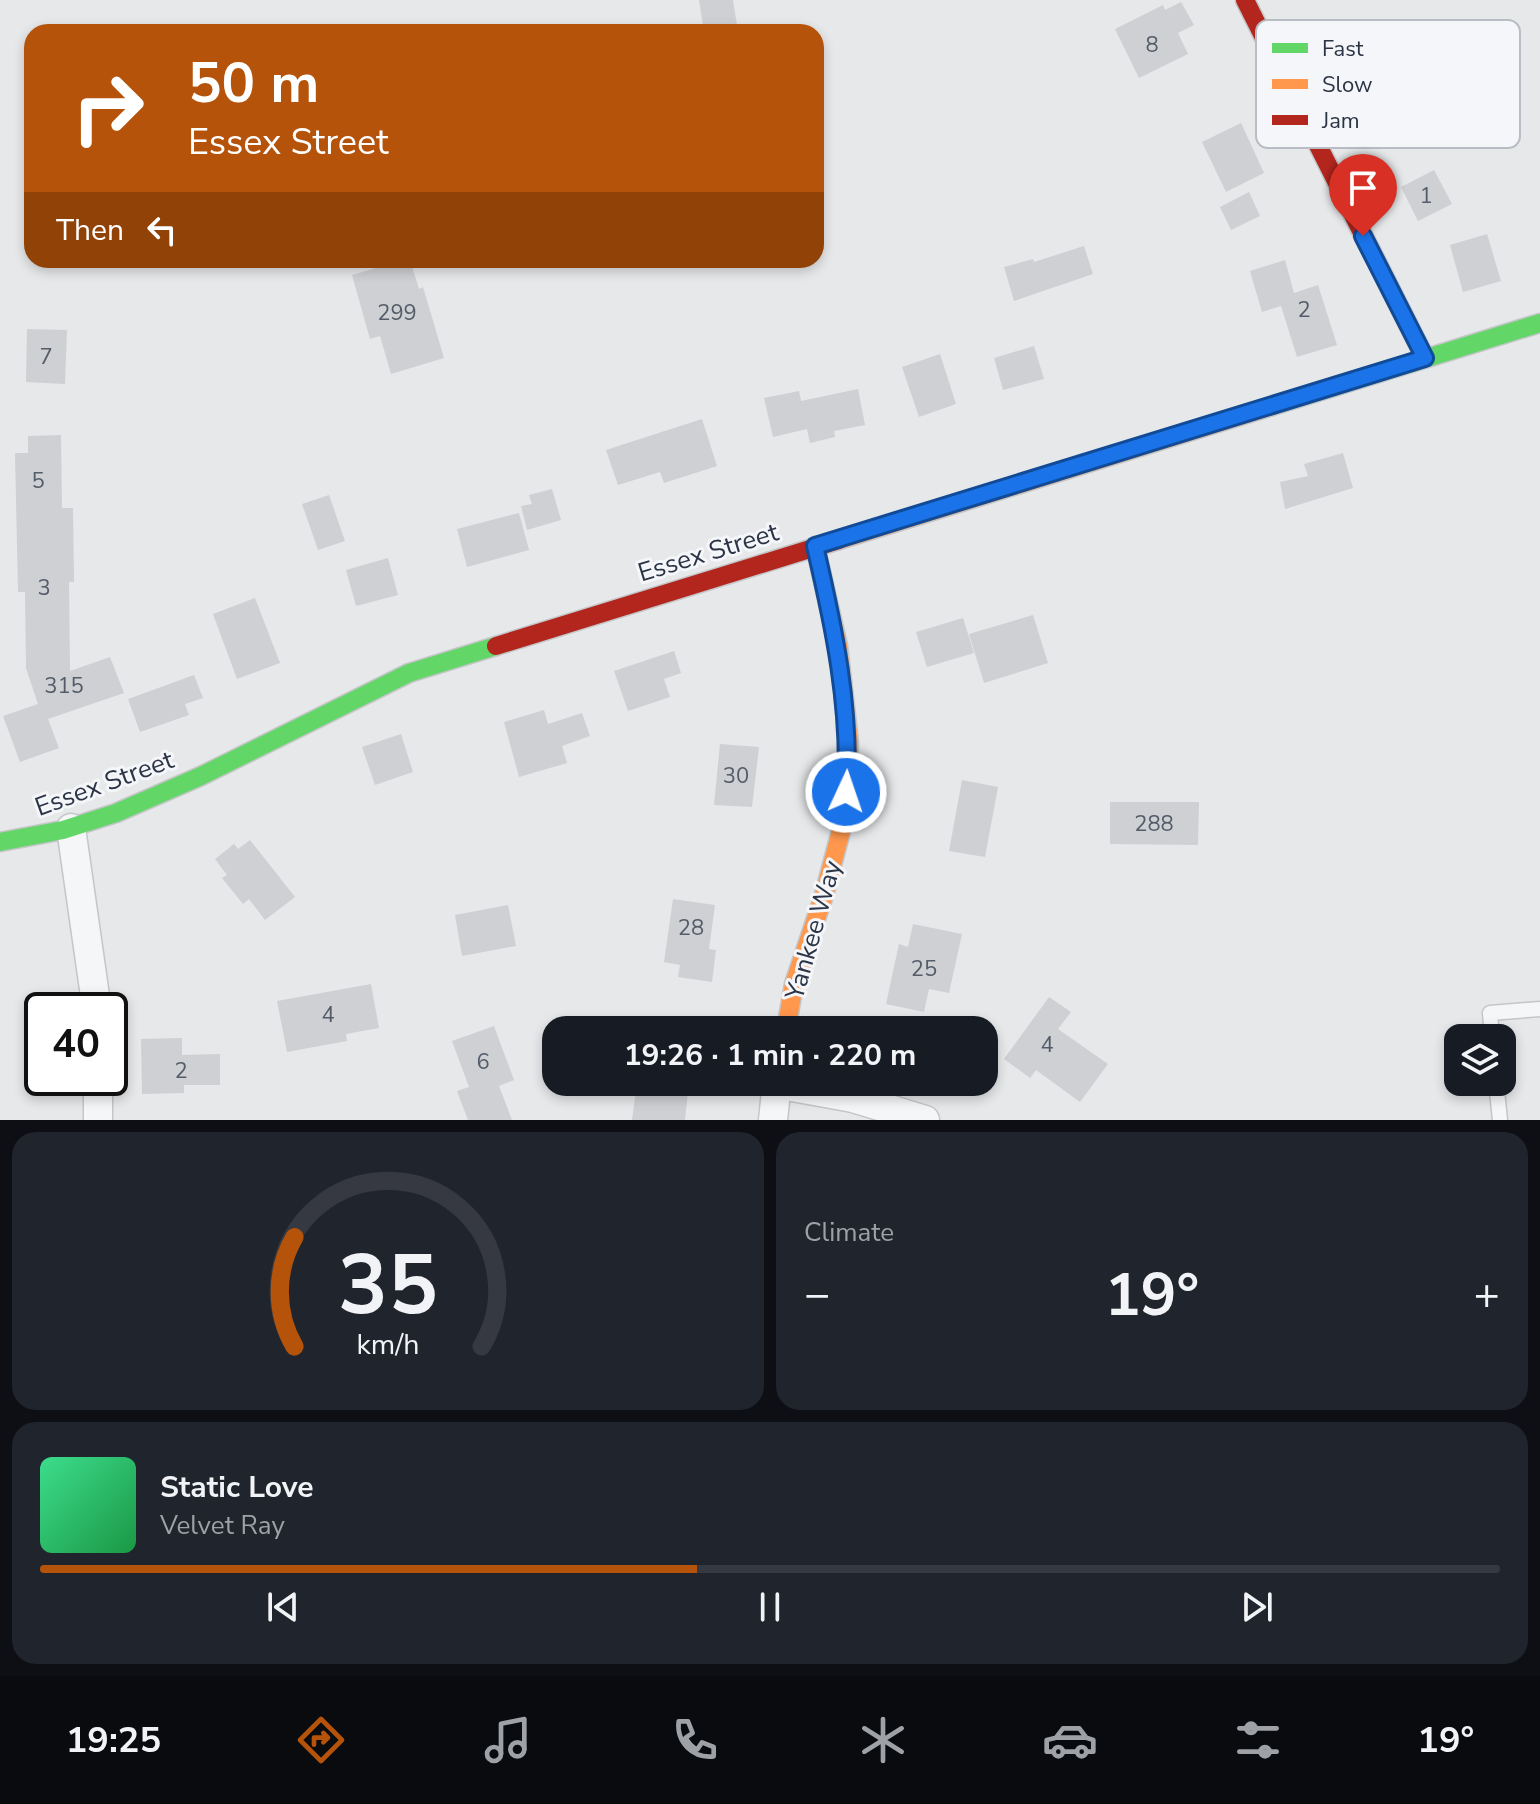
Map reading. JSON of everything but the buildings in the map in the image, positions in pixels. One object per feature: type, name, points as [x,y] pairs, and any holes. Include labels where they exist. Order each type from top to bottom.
[{"type":"main road","points":[[1245,0],[1256,22]]},
{"type":"main road","points":[[1319,148],[1425,358]]},
{"type":"main road","name":"Essex Street","points":[[0,842],[71,828],[164,792],[409,673],[1540,323]]},
{"type":"main road","name":"Yankee Way","points":[[788,1016],[794,984],[824,895],[845,816],[849,743],[838,646],[815,546]]},
{"type":"street","points":[[71,828],[94,992]]},
{"type":"street","points":[[98,1096],[98,1120]]},
{"type":"street","points":[[773,1120],[776,1096]]},
{"type":"street","points":[[843,1096],[925,1120]]},
{"type":"lane","points":[[1491,1024],[1490,1013],[1540,1009]]},
{"type":"lane","points":[[1497,1096],[1500,1120]]},
{"type":"traffic: fast","points":[[1272,406],[1540,323]]},
{"type":"traffic: fast","points":[[0,842],[63,830],[116,813],[201,776],[409,673],[496,646]]},
{"type":"traffic: slow","points":[[839,540],[1272,406]]},
{"type":"traffic: slow","points":[[788,1016],[794,984],[824,895],[845,816],[849,743],[838,646],[815,546]]},
{"type":"traffic: jam","points":[[1245,0],[1256,22]]},
{"type":"traffic: jam","points":[[1319,148],[1425,358]]},
{"type":"traffic: jam","points":[[496,646],[839,540]]},
{"type":"route","points":[[846,792],[849,743],[838,646],[815,546],[1425,358],[1363,236]]}]
